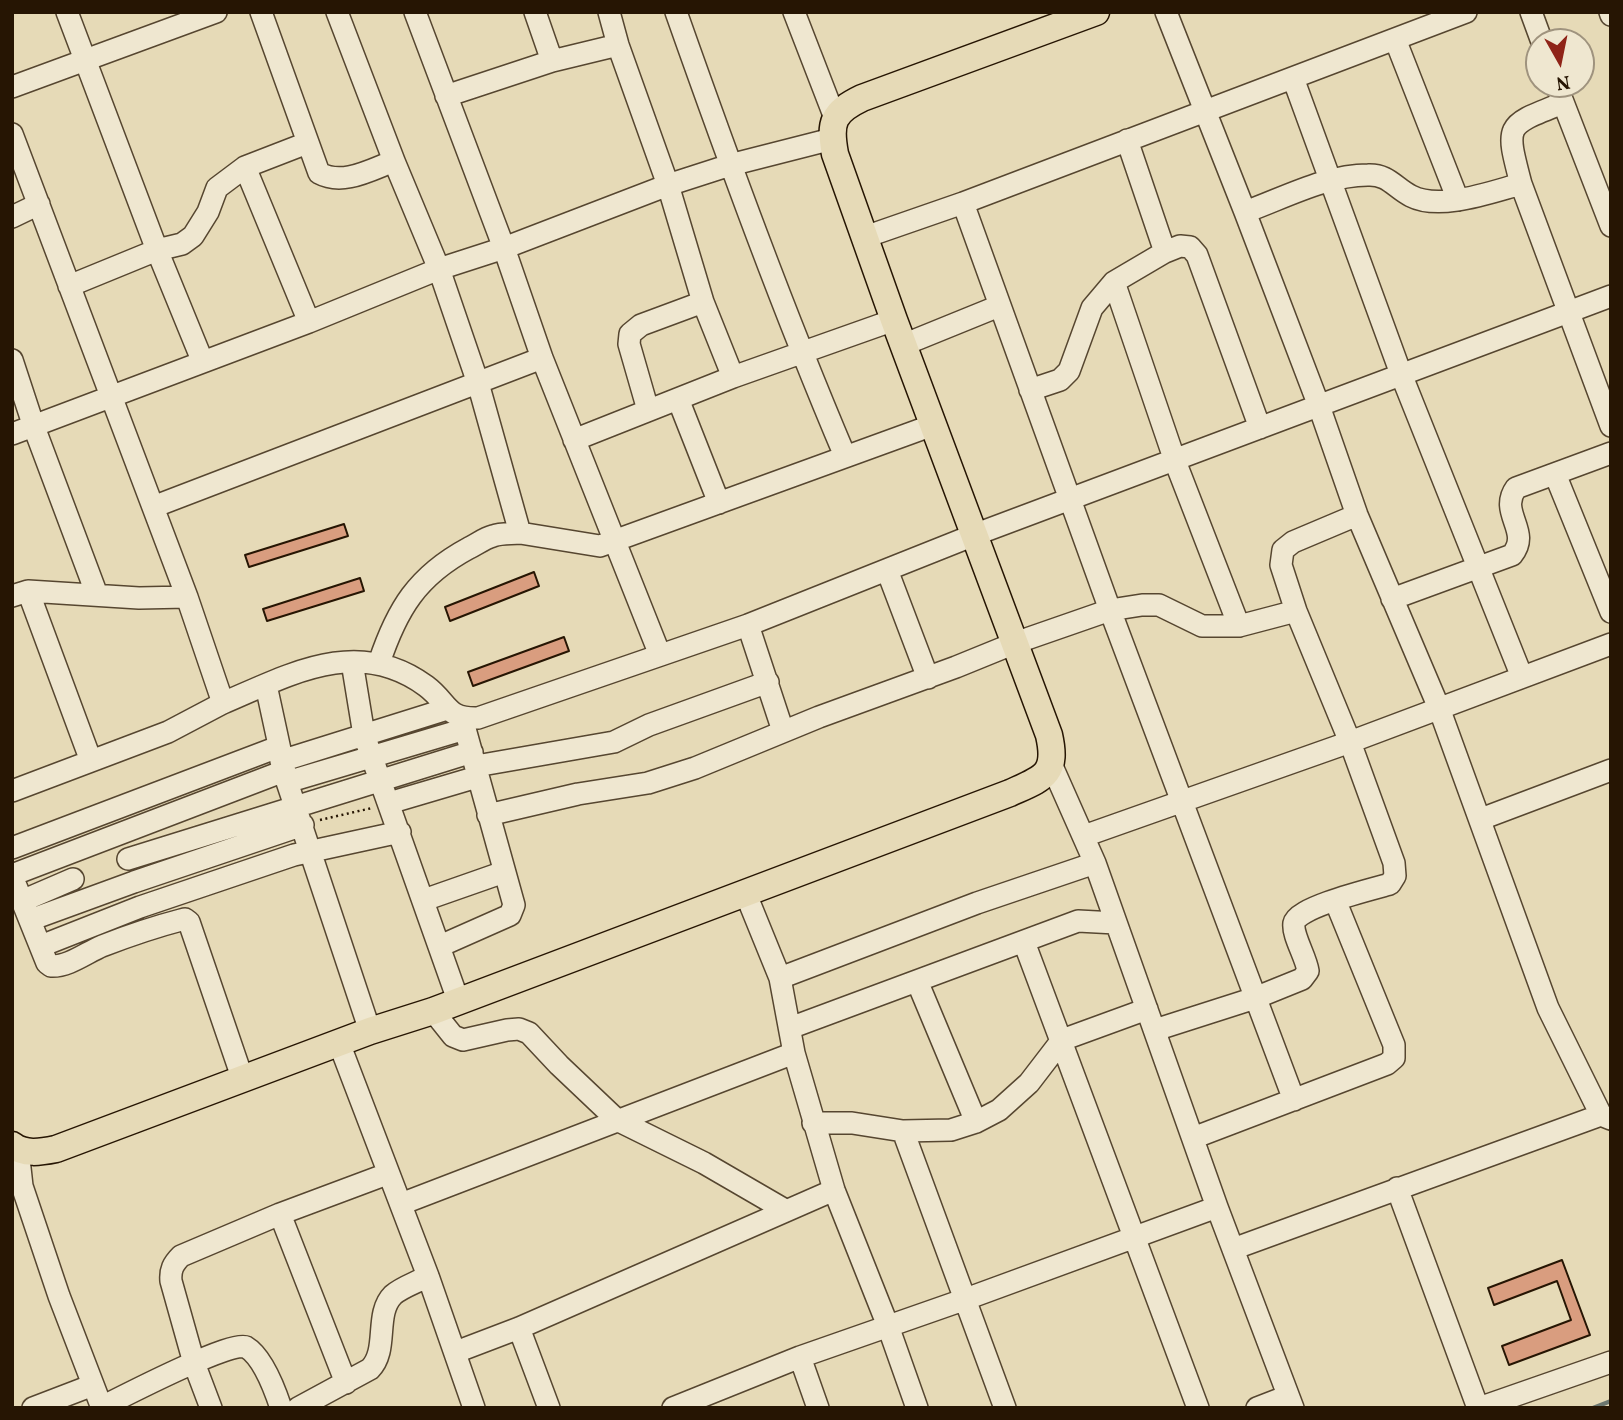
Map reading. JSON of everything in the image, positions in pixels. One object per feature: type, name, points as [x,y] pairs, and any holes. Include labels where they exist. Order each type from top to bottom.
[{"type":"main road","points":[[15,1147],[31,1152],[56,1149],[370,1031],[433,1011],[1010,793],[1038,780],[1052,766],[1053,752],[1049,735],[898,332],[841,171],[834,128],[846,106],[862,98],[1096,12]]},
{"type":"street","points":[[67,12],[157,250],[202,360]]},
{"type":"street","points":[[12,87],[216,12]]},
{"type":"street","points":[[261,12],[319,173],[329,178],[346,178],[394,161]]},
{"type":"street","points":[[337,12],[439,269],[478,383],[520,533]]},
{"type":"street","points":[[415,12],[504,248],[542,358],[660,655]]},
{"type":"street","points":[[535,12],[552,61]]},
{"type":"street","points":[[609,12],[618,45],[668,185],[703,302],[733,377]]},
{"type":"street","points":[[676,12],[730,165],[802,354],[845,456]]},
{"type":"street","points":[[12,434],[202,360],[309,322],[439,269],[504,248],[668,185],[834,128],[794,12]]},
{"type":"street","points":[[1166,12],[1319,406],[1357,515],[1439,708],[1548,1009],[1606,1117],[1397,1188],[1233,1248]]},
{"type":"street","points":[[865,237],[963,203],[1466,12]]},
{"type":"street","points":[[1395,39],[1458,200]]},
{"type":"street","points":[[446,96],[552,61],[618,45]]},
{"type":"street","points":[[1293,78],[1401,374],[1522,677]]},
{"type":"street","points":[[1553,98],[1512,131],[1511,145],[1521,184],[1611,426]]},
{"type":"street","points":[[1562,98],[1611,226]]},
{"type":"street","points":[[12,134],[187,597],[223,703]]},
{"type":"street","points":[[1127,140],[1165,252]]},
{"type":"street","points":[[69,286],[157,250],[182,244],[193,236],[208,212],[217,188],[245,167],[307,144]]},
{"type":"street","points":[[245,167],[309,322]]},
{"type":"street","points":[[1245,212],[1331,181],[1370,174],[1388,178],[1411,196],[1434,201],[1458,200],[1521,184]]},
{"type":"street","points":[[963,203],[1069,499],[1294,1100]]},
{"type":"street","points":[[12,217],[39,204]]},
{"type":"street","points":[[1030,390],[1060,380],[1069,371],[1092,308],[1114,282],[1165,252],[1180,246],[1190,247],[1197,255],[1260,428]]},
{"type":"street","points":[[1114,282],[1175,461],[1239,626]]},
{"type":"street","points":[[243,1080],[189,922],[181,920],[149,928],[57,966],[47,962],[12,876],[283,765],[364,735],[478,718],[748,625],[974,535],[1611,296]]},
{"type":"street","points":[[648,410],[629,344],[630,334],[641,325],[703,302]]},
{"type":"street","points":[[575,440],[733,377],[802,354],[999,306]]},
{"type":"street","points":[[153,506],[542,358]]},
{"type":"street","points":[[12,360],[34,427],[97,595]]},
{"type":"street","points":[[678,399],[719,503]]},
{"type":"street","points":[[379,663],[386,641],[416,587],[435,568],[494,535],[520,533],[600,547],[933,425]]},
{"type":"street","points":[[1392,599],[1512,555],[1520,538],[1510,509],[1510,496],[1516,488],[1611,453]]},
{"type":"street","points":[[1555,474],[1611,612]]},
{"type":"street","points":[[1154,1030],[1255,998],[1302,979],[1308,971],[1307,961],[1294,928],[1294,920],[1298,915],[1335,900],[1390,884],[1395,876],[1394,863],[1350,741],[1296,611],[1281,565],[1283,550],[1293,542],[1357,515]]},
{"type":"street","points":[[887,570],[928,678]]},
{"type":"street","points":[[91,761],[20,594],[187,597]]},
{"type":"street","points":[[488,815],[578,794],[648,783],[695,768],[783,731],[1110,610],[1142,604],[1158,605],[1202,626],[1239,626],[1296,611]]},
{"type":"street","points":[[748,625],[783,731]]},
{"type":"street","points":[[1084,836],[1611,644]]},
{"type":"street","points":[[352,662],[364,735],[458,1000]]},
{"type":"street","points":[[12,791],[168,732],[223,703],[301,669],[352,662],[379,663],[402,670],[429,688],[458,719],[475,765],[514,905],[510,915],[440,946]]},
{"type":"street","points":[[26,911],[82,901],[134,882],[300,816],[380,779],[614,742],[661,720],[768,682]]},
{"type":"street","points":[[266,685],[283,765],[370,1031]]},
{"type":"street","points":[[12,848],[283,765],[373,758],[458,719]]},
{"type":"street","points":[[388,803],[475,765]]},
{"type":"street","points":[[1052,766],[1095,863],[1217,1207],[1291,1402],[1257,1408]]},
{"type":"street","points":[[1481,819],[1611,770]]},
{"type":"street","points":[[128,859],[300,816]]},
{"type":"street","points":[[41,946],[140,907],[294,855],[400,832]]},
{"type":"street","points":[[119,834],[140,907],[149,928]]},
{"type":"street","points":[[65,856],[82,901]]},
{"type":"street","points":[[780,978],[977,903],[1095,863]]},
{"type":"street","points":[[424,900],[504,872]]},
{"type":"street","points":[[26,911],[73,879]]},
{"type":"street","points":[[745,892],[780,978],[794,1053],[834,1189],[917,1408]]},
{"type":"street","points":[[1193,1138],[1387,1064],[1394,1058],[1395,1053],[1335,900]]},
{"type":"street","points":[[790,1028],[1078,921],[1116,923]]},
{"type":"street","points":[[1024,942],[1198,1408]]},
{"type":"street","points":[[918,981],[976,1122]]},
{"type":"street","points":[[813,1123],[852,1124],[903,1131],[951,1130],[976,1122],[999,1110],[1028,1083],[1062,1040],[1147,1009]]},
{"type":"street","points":[[433,1011],[453,1035],[463,1040],[507,1030],[519,1029],[530,1033],[559,1065],[617,1120],[704,1163],[785,1210]]},
{"type":"street","points":[[339,1043],[387,1174],[429,1276],[474,1408]]},
{"type":"street","points":[[401,1204],[794,1053]]},
{"type":"street","points":[[903,1131],[1005,1408]]},
{"type":"street","points":[[15,1147],[17,1188],[102,1407],[233,1346],[243,1346],[249,1349],[263,1366],[281,1408]]},
{"type":"street","points":[[211,1408],[194,1363],[171,1281],[170,1271],[174,1264],[181,1256],[280,1214],[387,1174]]},
{"type":"street","points":[[1397,1188],[1478,1408],[1611,1362]]},
{"type":"street","points":[[456,1352],[519,1328],[834,1189]]},
{"type":"street","points":[[673,1408],[697,1403],[800,1357],[966,1300],[1217,1207]]},
{"type":"street","points":[[280,1214],[346,1383]]},
{"type":"street","points":[[298,1408],[346,1383],[375,1364],[388,1302],[395,1293],[429,1276]]},
{"type":"street","points":[[519,1328],[549,1408]]},
{"type":"street","points":[[800,1357],[818,1408]]},
{"type":"street","points":[[33,1408],[93,1385]]},
{"type":"path","points":[[300,816],[388,803]]},
{"type":"building","points":[[344,524],[348,536],[249,567],[245,555]]},
{"type":"building","points":[[534,572],[539,586],[450,621],[445,607]]},
{"type":"building","points":[[360,578],[364,591],[267,621],[263,609]]},
{"type":"building","points":[[564,637],[569,651],[473,686],[468,672]]},
{"type":"building","points":[[1562,1260],[1590,1335],[1509,1365],[1502,1346],[1571,1320],[1557,1281],[1494,1305],[1488,1288]]},
{"type":"waterway","points":[[1593,1408],[1611,1401]]}]
